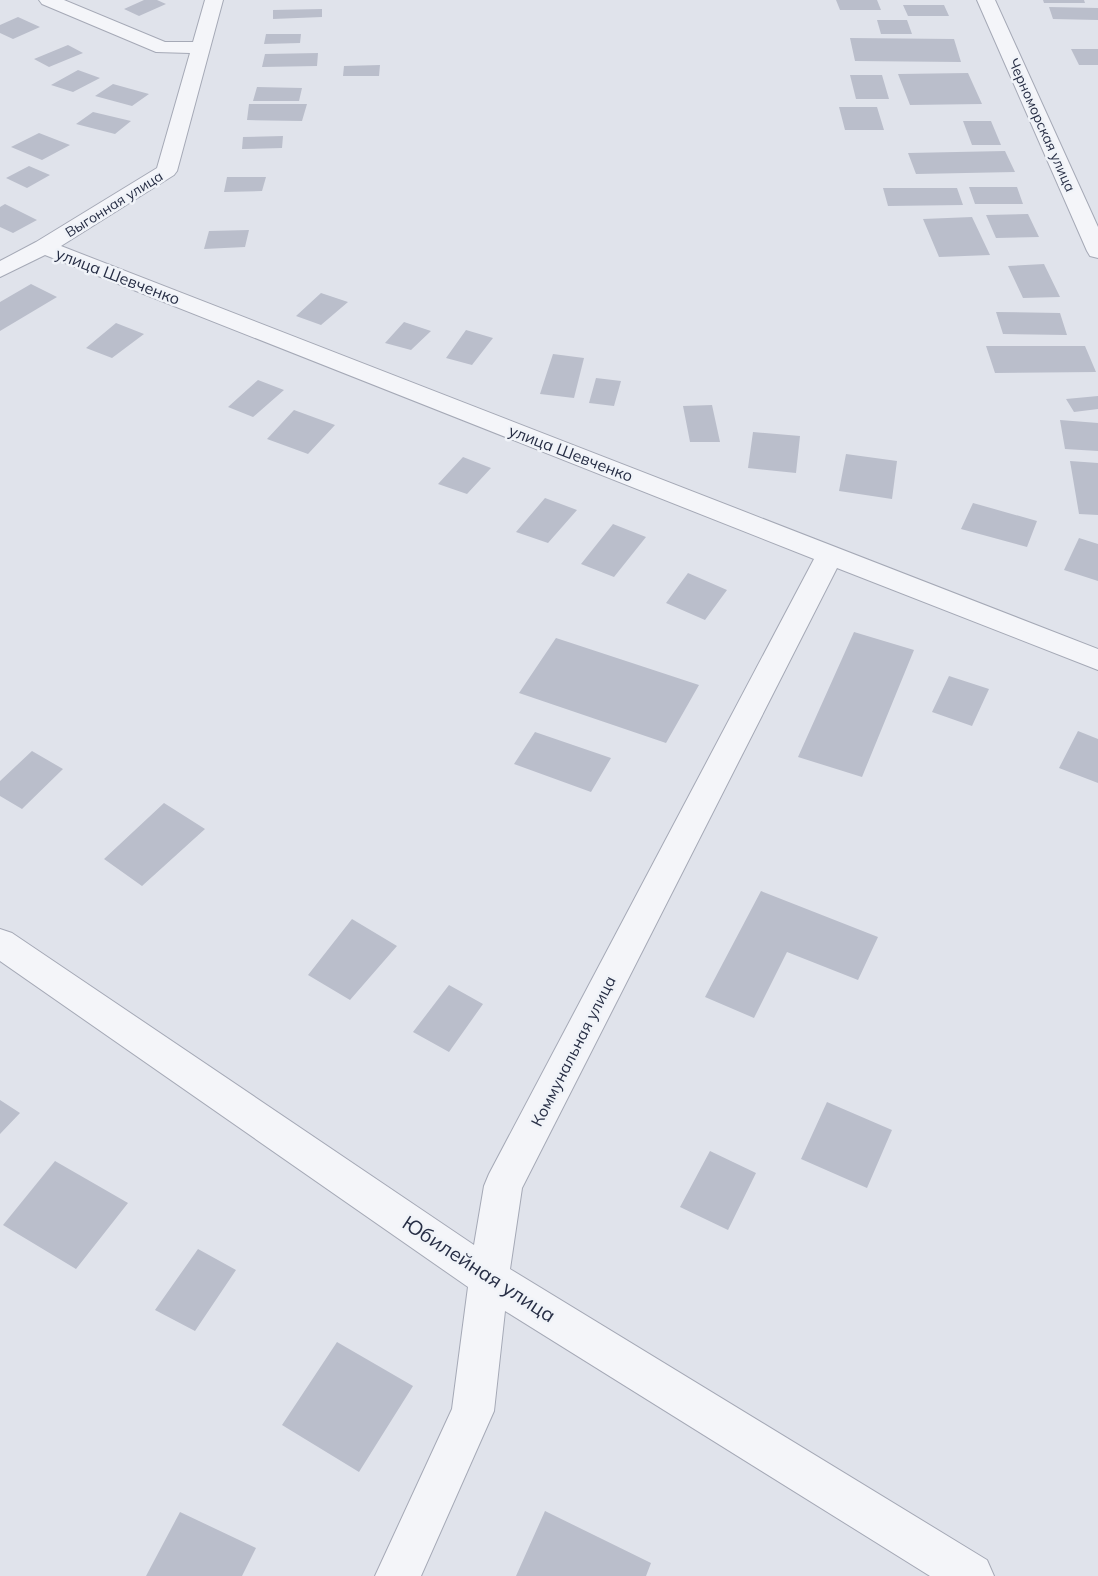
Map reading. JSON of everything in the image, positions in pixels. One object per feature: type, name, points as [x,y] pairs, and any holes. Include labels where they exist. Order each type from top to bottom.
[{"type":"street","points":[[48,0],[163,48],[201,47]]},
{"type":"street","name":"Выгонная улица","points":[[0,270],[44,247],[167,171],[214,0]]},
{"type":"street","name":"Черноморская улица","points":[[986,0],[1098,251]]},
{"type":"street","name":"улица Шевченко","points":[[44,247],[1098,660]]},
{"type":"street","name":"Коммунальная улица","points":[[398,1576],[473,1411],[503,1186],[830,554]]},
{"type":"street","name":"Юбилейная улица","points":[[0,943],[489,1278],[971,1576]]},
{"type":"building","points":[[144,0],[157,0],[166,4],[139,16],[124,9]]},
{"type":"building","points":[[836,0],[877,0],[881,10],[840,10]]},
{"type":"building","points":[[1043,0],[1084,0],[1085,3],[1044,3]]},
{"type":"building","points":[[903,5],[944,5],[949,16],[908,16]]},
{"type":"building","points":[[1049,7],[1098,8],[1098,20],[1053,19]]},
{"type":"building","points":[[322,9],[322,17],[273,19],[273,10]]},
{"type":"building","points":[[18,17],[40,27],[13,39],[0,33],[0,25]]},
{"type":"building","points":[[877,20],[907,20],[912,34],[881,34]]},
{"type":"building","points":[[266,34],[301,34],[300,43],[264,44]]},
{"type":"building","points":[[850,38],[954,39],[961,62],[855,61]]},
{"type":"building","points":[[68,45],[83,53],[49,67],[34,59]]},
{"type":"building","points":[[1071,49],[1098,49],[1098,65],[1079,65]]},
{"type":"building","points":[[318,53],[317,66],[262,67],[265,54]]},
{"type":"building","points":[[380,65],[379,76],[343,76],[344,66]]},
{"type":"building","points":[[78,70],[100,78],[73,92],[51,85]]},
{"type":"building","points":[[968,73],[982,104],[910,105],[898,74]]},
{"type":"building","points":[[850,75],[882,75],[889,99],[856,99]]},
{"type":"building","points":[[113,84],[149,94],[132,106],[95,96]]},
{"type":"building","points":[[257,87],[302,88],[299,101],[253,101]]},
{"type":"building","points":[[249,104],[307,104],[302,121],[247,120]]},
{"type":"building","points":[[839,107],[877,107],[884,130],[845,130]]},
{"type":"building","points":[[93,112],[131,121],[115,134],[76,124]]},
{"type":"building","points":[[963,121],[991,121],[1001,145],[972,145]]},
{"type":"building","points":[[39,133],[70,145],[42,160],[11,147]]},
{"type":"building","points":[[283,136],[282,148],[242,149],[243,137]]},
{"type":"building","points":[[1005,151],[1015,172],[916,174],[908,153]]},
{"type":"building","points":[[29,166],[50,175],[27,188],[6,178]]},
{"type":"building","points":[[227,177],[266,177],[262,191],[224,192]]},
{"type":"building","points":[[969,187],[1017,187],[1023,204],[975,204]]},
{"type":"building","points":[[883,188],[957,188],[963,205],[888,206]]},
{"type":"building","points":[[5,204],[37,220],[13,233],[0,227],[0,207]]},
{"type":"building","points":[[1028,214],[1039,237],[996,238],[986,215]]},
{"type":"building","points":[[972,217],[990,255],[939,257],[923,219]]},
{"type":"building","points":[[249,230],[245,247],[204,249],[209,231]]},
{"type":"building","points":[[1044,264],[1060,297],[1023,298],[1008,266]]},
{"type":"building","points":[[31,284],[57,297],[0,331],[0,302]]},
{"type":"building","points":[[321,293],[348,302],[321,325],[296,316]]},
{"type":"building","points":[[996,312],[1060,313],[1067,335],[1003,334]]},
{"type":"building","points":[[404,322],[431,331],[411,350],[385,343]]},
{"type":"building","points":[[116,323],[144,334],[112,358],[86,348]]},
{"type":"building","points":[[466,330],[493,338],[472,365],[446,358]]},
{"type":"building","points":[[986,346],[1085,346],[1096,372],[995,373]]},
{"type":"building","points":[[553,354],[584,358],[574,398],[540,394]]},
{"type":"building","points":[[596,378],[621,381],[614,406],[589,403]]},
{"type":"building","points":[[258,380],[284,390],[253,417],[228,407]]},
{"type":"building","points":[[1098,396],[1098,409],[1074,412],[1066,399]]},
{"type":"building","points":[[712,405],[720,442],[690,442],[683,406]]},
{"type":"building","points":[[294,410],[335,425],[308,454],[267,439]]},
{"type":"building","points":[[1060,420],[1098,423],[1098,451],[1065,449]]},
{"type":"building","points":[[753,432],[800,436],[796,473],[748,468]]},
{"type":"building","points":[[846,454],[897,461],[892,499],[839,491]]},
{"type":"building","points":[[463,457],[491,468],[467,494],[438,484]]},
{"type":"building","points":[[1070,461],[1098,463],[1098,515],[1079,514]]},
{"type":"building","points":[[545,498],[577,510],[548,543],[516,532]]},
{"type":"building","points":[[973,503],[1037,521],[1027,547],[961,529]]},
{"type":"building","points":[[613,524],[646,537],[614,577],[581,564]]},
{"type":"building","points":[[1079,538],[1098,544],[1098,581],[1064,570]]},
{"type":"building","points":[[688,573],[727,590],[705,620],[666,603]]},
{"type":"building","points":[[854,632],[914,650],[862,777],[798,757]]},
{"type":"building","points":[[556,638],[699,685],[666,743],[519,693]]},
{"type":"building","points":[[949,676],[989,689],[972,726],[932,712]]},
{"type":"building","points":[[1078,731],[1098,739],[1098,783],[1059,768]]},
{"type":"building","points":[[535,732],[611,758],[591,792],[514,764]]},
{"type":"building","points":[[32,751],[63,769],[22,809],[0,796],[0,781]]},
{"type":"building","points":[[164,803],[205,829],[142,886],[104,859]]},
{"type":"building","points":[[761,891],[878,937],[858,980],[787,952],[754,1018],[705,997]]},
{"type":"building","points":[[352,919],[397,946],[350,1000],[308,975]]},
{"type":"building","points":[[449,985],[483,1004],[449,1052],[413,1032]]},
{"type":"building","points":[[0,1100],[20,1113],[0,1134]]},
{"type":"building","points":[[827,1102],[892,1130],[867,1188],[801,1159]]},
{"type":"building","points":[[710,1151],[756,1173],[728,1230],[680,1207]]},
{"type":"building","points":[[55,1161],[128,1203],[76,1269],[3,1225]]},
{"type":"building","points":[[198,1249],[236,1270],[195,1331],[155,1310]]},
{"type":"building","points":[[337,1342],[413,1386],[359,1472],[282,1425]]},
{"type":"building","points":[[545,1511],[651,1563],[646,1576],[516,1576]]},
{"type":"building","points":[[180,1512],[256,1548],[242,1576],[146,1576]]}]
